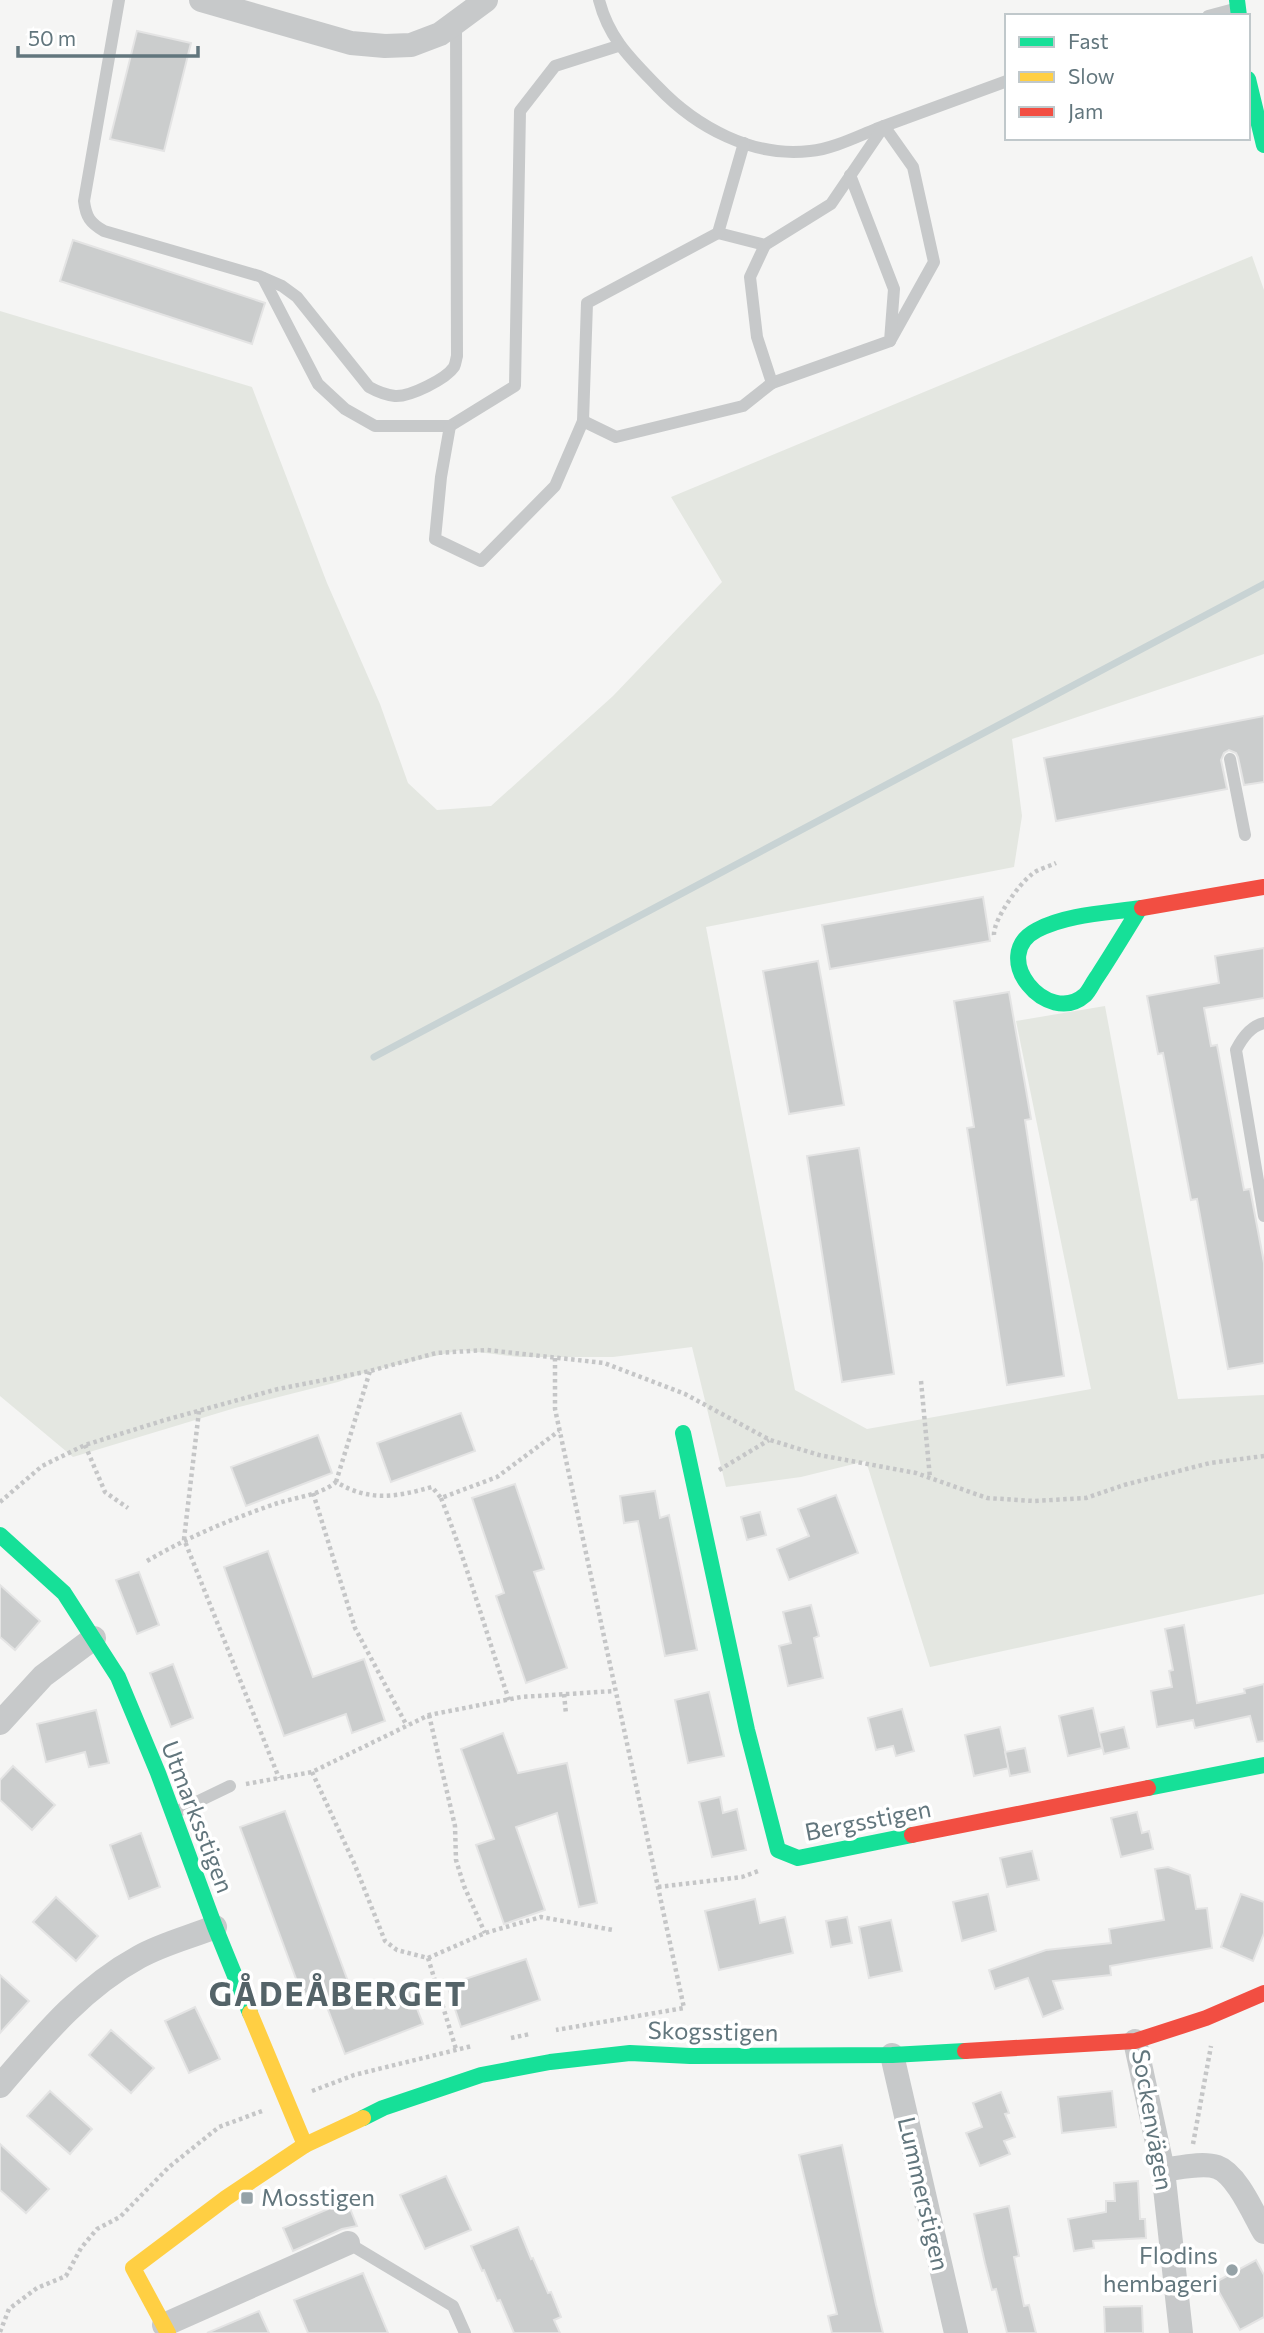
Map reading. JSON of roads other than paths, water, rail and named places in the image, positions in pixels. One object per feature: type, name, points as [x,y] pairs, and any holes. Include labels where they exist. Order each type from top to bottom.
[{"type":"street","points":[[201,0],[351,43],[384,46],[411,45],[440,34],[486,0]]},
{"type":"street","points":[[1250,87],[1264,145]]},
{"type":"street","points":[[1140,908],[1084,997],[1069,1003],[1051,1002],[1035,993],[1023,980],[1016,964],[1018,948],[1034,932],[1062,921],[1264,887]]},
{"type":"street","name":"Bergsstigen","points":[[683,1433],[747,1730],[778,1850],[798,1858],[1264,1765]]},
{"type":"street","name":"Utmarksstigen","points":[[0,1535],[64,1594],[118,1677],[215,1927],[305,2145]]},
{"type":"street","points":[[0,1723],[43,1676],[94,1638]]},
{"type":"street","points":[[0,2086],[54,2024],[93,1986],[141,1956],[215,1927]]},
{"type":"street","name":"Sockenvägen","points":[[1181,2333],[1163,2170],[1135,2041],[1206,2018],[1264,1993]]},
{"type":"street","name":"Skogsstigen","points":[[305,2145],[383,2108],[443,2087],[481,2076],[551,2062],[630,2053],[690,2056],[892,2055],[1135,2041]]},
{"type":"street","name":"Lummerstigen","points":[[892,2055],[956,2333]]},
{"type":"street","points":[[305,2145],[226,2198],[133,2268],[166,2329],[348,2243]]},
{"type":"street","points":[[1163,2170],[1217,2167],[1232,2176],[1264,2232]]},
{"type":"lane","points":[[119,0],[84,201],[86,214],[92,223],[104,231],[282,286],[296,298],[369,387],[382,394],[398,397],[415,393],[446,376],[454,367],[459,341],[456,23]]},
{"type":"lane","points":[[599,0],[603,18],[618,46],[676,106],[713,130],[744,143],[777,151],[811,151],[1005,82]]},
{"type":"lane","points":[[1216,14],[1238,8]]},
{"type":"lane","points":[[263,278],[318,384],[345,409],[375,426],[450,426],[514,386],[520,111],[555,66],[618,46]]},
{"type":"lane","points":[[772,383],[757,337],[750,278],[765,246],[831,204],[884,126]]},
{"type":"lane","points":[[583,421],[616,438],[743,406],[772,383],[890,341],[934,262],[913,167],[884,126]]},
{"type":"lane","points":[[718,233],[744,143]]},
{"type":"lane","points":[[850,176],[894,289],[890,341]]},
{"type":"lane","points":[[450,426],[441,477],[435,539],[481,561],[555,486],[583,421],[587,303],[718,233],[765,246]]},
{"type":"lane","points":[[1230,759],[1245,835]]},
{"type":"lane","points":[[1264,1023],[1259,1023],[1243,1035],[1236,1050],[1264,1216]]},
{"type":"lane","points":[[173,1814],[230,1786]]},
{"type":"lane","points":[[348,2243],[453,2306],[465,2333]]},
{"type":"waterway","points":[[374,1057],[1264,584]]},
{"type":"place","name":"Mosstigen","points":[[247,2198]]},
{"type":"place","name":"Flodins hembageri","points":[[1232,2270]]},
{"type":"district","name":"GÅDEÅBERGET","points":[[338,1995]]}]
